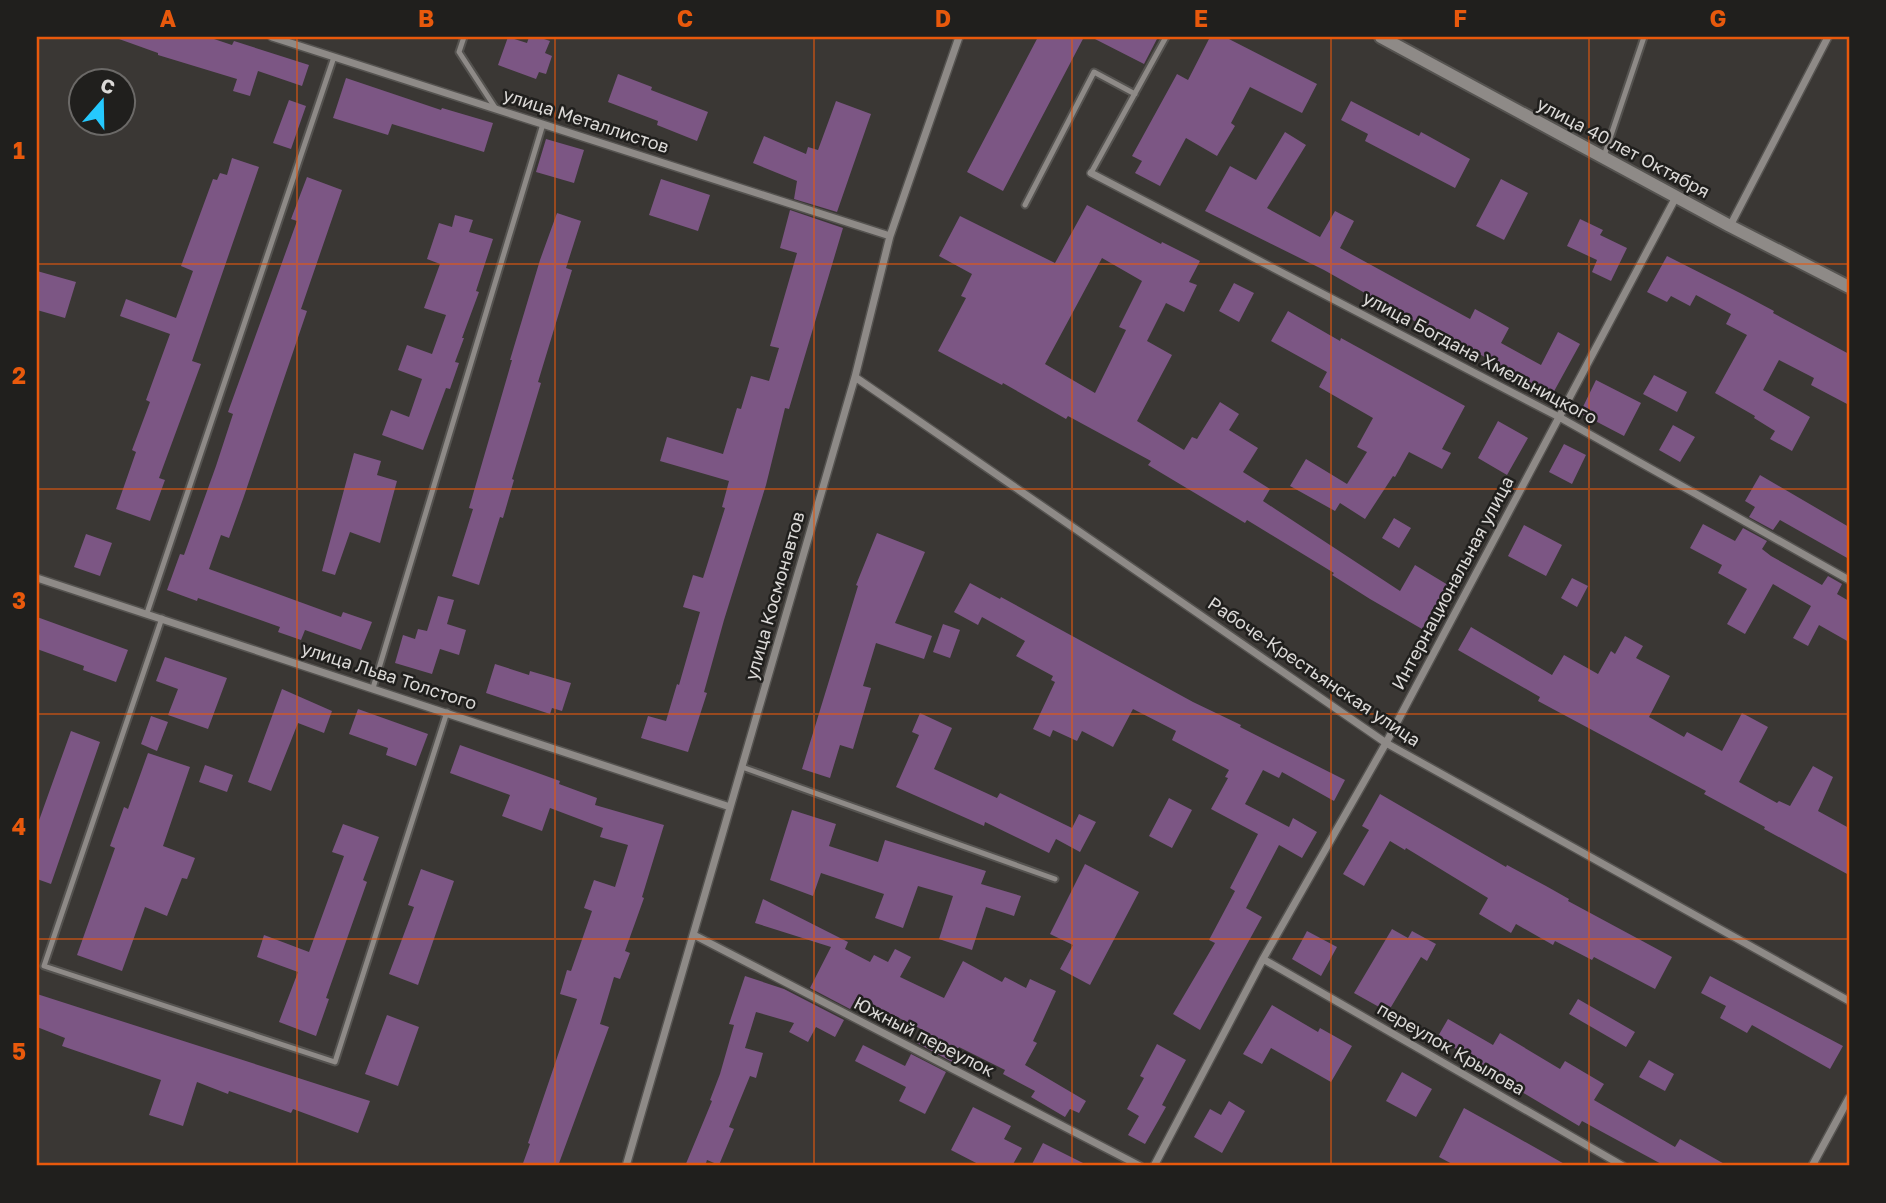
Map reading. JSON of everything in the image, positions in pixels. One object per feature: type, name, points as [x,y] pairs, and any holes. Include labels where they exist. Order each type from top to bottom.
[{"type":"street","name":"улица Металлистов","points":[[272,37],[890,236]]},
{"type":"street","name":"улица Космонавтов","points":[[626,1166],[855,377],[890,236],[959,37]]},
{"type":"street","name":"улица 40 лет Октября","points":[[1381,37],[1730,226],[1849,287]]},
{"type":"street","points":[[1730,226],[1828,37]]},
{"type":"street","name":"улица Богдана Хмельницкого","points":[[1091,173],[1559,417],[1849,580]]},
{"type":"street","name":"Интернациональная улица","points":[[1154,1166],[1263,960],[1386,743],[1676,197]]},
{"type":"street","name":"Рабоче-Крестьянская улица","points":[[855,377],[1386,743],[1849,1001]]},
{"type":"street","name":"улица Льва Толстого","points":[[37,578],[730,807]]},
{"type":"street","name":"Южный переулок","points":[[694,935],[1140,1166]]},
{"type":"street","name":"переулок Крылова","points":[[1263,960],[1623,1166]]},
{"type":"street","points":[[1812,1166],[1849,1098]]},
{"type":"lane","points":[[464,37],[459,52],[496,109]]},
{"type":"lane","points":[[1091,173],[1166,37]]},
{"type":"lane","points":[[1604,157],[1644,37]]},
{"type":"lane","points":[[147,613],[334,57]]},
{"type":"lane","points":[[1025,205],[1094,72],[1135,94]]},
{"type":"lane","points":[[373,688],[543,124]]},
{"type":"lane","points":[[162,618],[44,965],[335,1062],[447,712]]},
{"type":"lane","points":[[742,767],[1055,879]]},
{"type":"building","points":[[119,37],[208,37],[232,45],[234,41],[309,65],[302,86],[258,71],[250,96],[233,91],[237,79],[158,55]]},
{"type":"building","points":[[508,37],[527,43],[529,37],[550,41],[545,53],[552,56],[546,74],[539,72],[536,79],[498,65]]},
{"type":"building","points":[[1038,37],[1084,37],[1003,191],[967,172]]},
{"type":"building","points":[[1091,37],[1158,37],[1144,64]]},
{"type":"building","points":[[1210,37],[1225,37],[1317,84],[1302,113],[1250,87],[1231,123],[1235,126],[1217,156],[1186,138],[1160,186],[1135,173],[1142,161],[1132,156],[1177,74],[1188,80]]},
{"type":"building","points":[[618,74],[708,112],[697,141],[657,125],[658,121],[608,102]]},
{"type":"building","points":[[346,78],[441,110],[442,108],[493,123],[484,152],[392,124],[388,135],[333,118]]},
{"type":"building","points":[[289,100],[306,106],[291,149],[273,143]]},
{"type":"building","points":[[836,101],[871,114],[837,212],[794,199],[797,181],[753,163],[764,136],[806,154],[808,147],[818,150]]},
{"type":"building","points":[[1351,101],[1419,136],[1421,132],[1470,159],[1455,188],[1365,141],[1368,134],[1341,120]]},
{"type":"building","points":[[1285,132],[1306,145],[1267,208],[1320,237],[1335,211],[1354,221],[1340,248],[1470,319],[1475,309],[1509,328],[1501,343],[1541,365],[1558,332],[1580,344],[1552,395],[1324,270],[1205,211],[1230,166],[1256,180]]},
{"type":"building","points":[[546,139],[584,150],[574,183],[536,172]]},
{"type":"building","points":[[232,158],[259,167],[192,361],[201,364],[159,478],[165,480],[150,521],[116,509],[136,452],[132,450],[150,402],[146,400],[170,334],[120,316],[126,299],[176,318],[193,271],[181,266],[213,179],[217,180],[220,173],[227,175]]},
{"type":"building","points":[[307,177],[342,190],[301,309],[307,311],[243,499],[229,538],[221,535],[209,569],[341,617],[343,612],[372,622],[361,650],[305,630],[301,640],[278,632],[280,627],[167,590],[180,554],[184,555],[216,466],[233,414],[228,412],[297,221],[291,219]]},
{"type":"building","points":[[661,179],[710,195],[698,231],[649,215]]},
{"type":"building","points":[[1501,179],[1528,193],[1504,240],[1476,226]]},
{"type":"building","points":[[1087,205],[1200,261],[1189,282],[1197,285],[1184,312],[1166,303],[1147,341],[1172,355],[1137,421],[1184,450],[1192,437],[1197,439],[1220,402],[1239,414],[1229,430],[1258,448],[1243,472],[1270,489],[1263,501],[1400,591],[1415,565],[1448,585],[1422,629],[1247,520],[1245,523],[1148,465],[1151,461],[938,351],[966,298],[961,296],[972,274],[939,256],[960,216],[1055,263]],"holes":[[[1102,258],[1142,281],[1119,327],[1126,330],[1095,393],[1045,364]]]},
{"type":"building","points":[[790,210],[843,228],[789,409],[785,408],[766,485],[724,620],[704,692],[707,693],[688,752],[641,738],[648,716],[666,721],[677,684],[679,685],[700,612],[683,607],[693,575],[703,578],[725,508],[722,507],[729,481],[660,461],[667,437],[723,454],[737,408],[741,409],[751,376],[769,381],[779,348],[770,346],[797,253],[780,248]]},
{"type":"building","points":[[557,213],[581,221],[566,268],[572,270],[538,382],[541,383],[503,518],[500,517],[479,585],[452,576],[473,509],[469,508],[510,360]]},
{"type":"building","points":[[455,215],[473,220],[469,232],[493,239],[476,291],[479,292],[455,362],[459,363],[450,389],[446,388],[423,450],[382,435],[391,410],[409,417],[422,379],[398,370],[407,345],[432,354],[446,315],[424,308],[440,264],[427,259],[439,223],[452,227]]},
{"type":"building","points":[[1580,219],[1603,230],[1600,235],[1627,248],[1611,281],[1592,272],[1597,260],[1567,246]]},
{"type":"building","points":[[1667,256],[1774,311],[1773,313],[1849,354],[1849,405],[1811,385],[1814,378],[1779,360],[1763,390],[1810,417],[1792,451],[1770,439],[1775,431],[1715,393],[1747,335],[1726,324],[1731,314],[1696,295],[1690,306],[1671,296],[1667,302],[1647,292]]},
{"type":"building","points":[[37,271],[76,282],[65,318],[37,310]]},
{"type":"building","points":[[1234,283],[1254,293],[1239,322],[1219,311]]},
{"type":"building","points":[[1288,311],[1465,406],[1442,449],[1451,453],[1442,469],[1409,452],[1365,519],[1340,503],[1335,511],[1290,486],[1306,459],[1347,484],[1367,452],[1357,447],[1373,418],[1319,387],[1327,372],[1271,341]]},
{"type":"building","points":[[1654,375],[1687,392],[1677,412],[1643,394]]},
{"type":"building","points":[[1596,380],[1641,403],[1624,436],[1580,413]]},
{"type":"building","points":[[1498,421],[1528,438],[1507,475],[1478,458]]},
{"type":"building","points":[[1673,425],[1695,437],[1680,462],[1659,450]]},
{"type":"building","points":[[1564,444],[1586,455],[1572,484],[1549,472]]},
{"type":"building","points":[[354,453],[381,461],[377,475],[397,481],[380,543],[350,532],[335,575],[322,571]]},
{"type":"building","points":[[1760,475],[1849,527],[1849,559],[1780,520],[1773,530],[1749,517],[1755,507],[1745,501]]},
{"type":"building","points":[[1394,518],[1411,528],[1399,548],[1382,538]]},
{"type":"building","points":[[1703,524],[1735,541],[1743,528],[1767,541],[1762,549],[1771,556],[1822,585],[1828,576],[1842,584],[1837,594],[1849,601],[1849,642],[1819,625],[1808,646],[1793,638],[1811,606],[1773,584],[1745,634],[1727,624],[1747,589],[1718,573],[1722,565],[1690,548]]},
{"type":"building","points":[[1524,525],[1562,545],[1546,576],[1508,556]]},
{"type":"building","points":[[877,533],[925,552],[895,623],[932,636],[924,659],[876,643],[863,686],[871,688],[853,749],[840,745],[830,778],[802,769],[858,586],[856,585]]},
{"type":"building","points":[[86,534],[112,543],[100,576],[74,567]]},
{"type":"building","points":[[1572,578],[1588,586],[1577,607],[1561,598]]},
{"type":"building","points":[[970,583],[1345,780],[1334,801],[1282,772],[1279,778],[1263,770],[1245,804],[1289,827],[1293,818],[1317,832],[1302,858],[1279,845],[1246,908],[1262,917],[1200,1030],[1173,1014],[1215,943],[1209,940],[1235,891],[1230,888],[1258,834],[1211,809],[1228,778],[1225,777],[1229,770],[1172,740],[1176,731],[1133,709],[1113,747],[1082,731],[1077,741],[1053,730],[1050,737],[1033,729],[1055,682],[1051,680],[1053,676],[1016,656],[1025,641],[982,617],[978,625],[954,612]]},
{"type":"building","points":[[438,596],[454,600],[447,624],[466,630],[459,655],[440,649],[432,674],[395,663],[403,635],[415,639],[418,629],[427,631]]},
{"type":"building","points":[[37,617],[128,650],[116,682],[83,670],[84,666],[37,649]]},
{"type":"building","points":[[943,624],[960,630],[950,658],[933,652]]},
{"type":"building","points":[[1471,627],[1552,675],[1564,655],[1598,674],[1611,651],[1615,654],[1625,636],[1643,646],[1636,658],[1670,676],[1649,717],[1684,737],[1687,732],[1722,751],[1742,713],[1768,727],[1739,782],[1777,803],[1779,801],[1790,806],[1813,766],[1833,777],[1818,811],[1849,828],[1849,875],[1704,794],[1706,791],[1538,701],[1540,697],[1458,650]]},
{"type":"building","points":[[165,657],[227,678],[208,729],[168,715],[178,689],[156,681]]},
{"type":"building","points":[[495,664],[529,675],[530,671],[571,683],[562,711],[552,708],[550,714],[486,693]]},
{"type":"building","points":[[282,689],[332,711],[324,733],[298,723],[271,791],[248,782]]},
{"type":"building","points":[[358,709],[428,734],[416,766],[386,755],[388,748],[349,734]]},
{"type":"building","points":[[920,713],[952,728],[934,769],[997,798],[1000,793],[1072,828],[1079,814],[1096,822],[1080,852],[1056,839],[1049,853],[985,822],[984,826],[896,787],[919,735],[912,732]]},
{"type":"building","points":[[151,716],[168,722],[157,751],[141,744]]},
{"type":"building","points":[[71,731],[100,742],[51,884],[37,879],[37,826]]},
{"type":"building","points":[[460,745],[560,781],[559,784],[597,798],[595,805],[664,825],[642,897],[644,898],[625,951],[630,953],[620,979],[614,977],[600,1024],[609,1027],[558,1166],[522,1166],[577,999],[560,994],[567,970],[571,971],[592,911],[584,908],[594,880],[615,887],[628,845],[600,837],[603,828],[550,808],[542,831],[502,816],[510,795],[450,773]]},
{"type":"building","points":[[148,753],[190,767],[163,846],[195,858],[187,879],[182,878],[167,916],[145,907],[122,971],[77,955],[115,848],[110,846],[124,807],[128,809]]},
{"type":"building","points":[[205,765],[233,775],[227,792],[199,782]]},
{"type":"building","points":[[1380,794],[1506,867],[1507,865],[1546,886],[1569,899],[1568,901],[1672,957],[1655,989],[1594,957],[1592,960],[1555,941],[1553,945],[1516,924],[1511,933],[1479,914],[1488,898],[1390,841],[1364,886],[1343,874],[1369,830],[1362,826]]},
{"type":"building","points":[[1169,798],[1192,810],[1172,848],[1149,836]]},
{"type":"building","points":[[792,810],[836,824],[829,846],[878,862],[885,840],[986,871],[981,884],[1021,896],[1014,916],[986,907],[972,950],[939,939],[953,896],[918,886],[903,928],[875,918],[884,894],[821,873],[813,896],[770,880]]},
{"type":"building","points":[[343,824],[379,837],[363,880],[367,882],[326,998],[329,999],[316,1036],[279,1022],[298,972],[257,957],[264,935],[309,952],[344,856],[332,852]]},
{"type":"building","points":[[1085,864],[1139,892],[1090,985],[1060,969],[1073,945],[1050,934]]},
{"type":"building","points":[[421,869],[454,881],[418,985],[389,974],[414,907],[408,905]]},
{"type":"building","points":[[763,899],[848,942],[845,949],[870,962],[874,955],[888,962],[895,949],[911,957],[900,977],[944,998],[963,961],[1002,982],[1005,977],[1026,988],[1030,979],[1056,991],[1033,1041],[1037,1043],[1025,1065],[1086,1101],[1079,1113],[1070,1109],[1065,1117],[1031,1097],[1035,1091],[1003,1074],[1005,1070],[959,1047],[952,1062],[917,1043],[923,1030],[857,997],[850,1009],[810,988],[831,947],[755,923]]},
{"type":"building","points":[[1392,929],[1408,938],[1412,931],[1436,944],[1427,961],[1421,957],[1388,1012],[1354,993]]},
{"type":"building","points":[[1307,931],[1337,947],[1321,976],[1292,959]]},
{"type":"building","points":[[745,976],[784,989],[844,1020],[835,1037],[816,1027],[808,1042],[789,1032],[794,1023],[756,1012],[745,1048],[763,1053],[756,1078],[750,1076],[729,1127],[734,1129],[719,1165],[707,1160],[705,1166],[685,1166],[712,1101],[710,1100],[734,1025],[729,1024]]},
{"type":"building","points":[[1710,976],[1843,1046],[1830,1069],[1752,1025],[1747,1033],[1720,1018],[1726,1006],[1701,993]]},
{"type":"building","points":[[37,994],[370,1101],[358,1133],[293,1109],[291,1113],[197,1082],[183,1126],[149,1115],[161,1080],[62,1046],[65,1038],[37,1027]]},
{"type":"building","points":[[1578,999],[1635,1032],[1626,1047],[1569,1014]]},
{"type":"building","points":[[1272,1005],[1318,1032],[1320,1028],[1352,1046],[1331,1082],[1271,1048],[1262,1064],[1243,1054]]},
{"type":"building","points":[[387,1015],[419,1027],[398,1086],[365,1074]]},
{"type":"building","points":[[1448,1019],[1493,1045],[1500,1033],[1560,1069],[1565,1061],[1604,1084],[1594,1100],[1675,1147],[1680,1139],[1728,1166],[1665,1166],[1582,1121],[1579,1126],[1470,1061],[1472,1058],[1437,1038]]},
{"type":"building","points":[[1157,1044],[1186,1060],[1162,1105],[1166,1107],[1145,1144],[1128,1135],[1139,1116],[1127,1109],[1144,1078],[1140,1076]]},
{"type":"building","points":[[863,1045],[905,1066],[911,1054],[946,1072],[925,1114],[899,1101],[906,1087],[855,1061]]},
{"type":"building","points":[[1649,1060],[1674,1074],[1665,1091],[1639,1077]]},
{"type":"building","points":[[1402,1072],[1432,1089],[1416,1117],[1386,1101]]},
{"type":"building","points":[[1229,1101],[1245,1111],[1222,1153],[1194,1137],[1210,1109],[1221,1115]]},
{"type":"building","points":[[973,1107],[1011,1126],[1004,1139],[1022,1148],[1012,1166],[982,1166],[951,1150]]},
{"type":"building","points":[[1464,1108],[1568,1166],[1456,1166],[1439,1157]]},
{"type":"building","points":[[1043,1143],[1089,1166],[1031,1166]]}]
